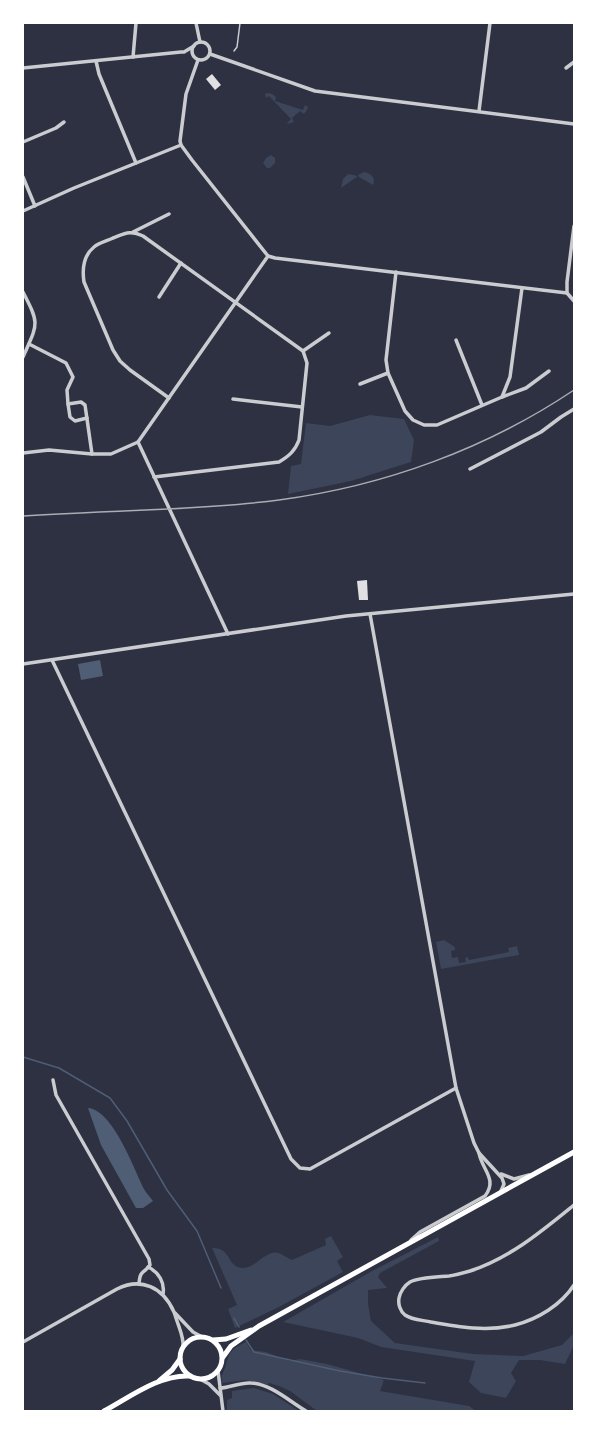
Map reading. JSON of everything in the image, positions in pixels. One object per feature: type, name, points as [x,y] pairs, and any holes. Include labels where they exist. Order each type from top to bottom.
[{"type":"main road","points":[[222,1357],[231,1346],[259,1326],[574,1152]]},
{"type":"main road","points":[[157,1383],[172,1370],[180,1359],[183,1348],[187,1342],[202,1337],[213,1340],[226,1339],[259,1326]]},
{"type":"main road","points":[[104,1411],[157,1383],[181,1376],[190,1376],[200,1379],[212,1377],[221,1366],[222,1357],[222,1352],[213,1340]]},
{"type":"main road","points":[[180,1359],[182,1367],[190,1376]]},
{"type":"street","points":[[133,57],[136,23]]},
{"type":"street","points":[[196,23],[200,42]]},
{"type":"street","points":[[479,111],[490,23]]},
{"type":"street","points":[[23,68],[184,52],[200,42],[208,44],[211,49],[206,60],[198,60],[184,52]]},
{"type":"street","points":[[194,46],[192,52],[194,57]]},
{"type":"street","points":[[210,54],[316,90],[574,124]]},
{"type":"street","points":[[198,60],[186,94],[180,141],[181,145],[268,256],[567,293]]},
{"type":"street","points":[[96,61],[99,74],[136,163]]},
{"type":"street","points":[[566,68],[574,62]]},
{"type":"street","points":[[23,142],[56,128],[64,122]]},
{"type":"street","points":[[23,211],[181,145]]},
{"type":"street","points":[[23,177],[35,206]]},
{"type":"street","points":[[169,214],[133,232],[125,233],[94,246],[84,262],[83,272],[84,282],[113,350],[120,361],[169,398]]},
{"type":"street","points":[[574,226],[567,282],[567,293],[574,301]]},
{"type":"street","points":[[133,232],[143,236],[303,351],[307,363],[299,440],[296,449],[289,456],[279,462],[154,477]]},
{"type":"street","points":[[23,453],[49,450],[92,454],[111,454],[138,442],[265,263],[268,256]]},
{"type":"street","points":[[159,297],[181,263]]},
{"type":"street","points":[[396,272],[386,360],[388,373],[405,411],[413,420],[424,425],[437,425],[526,388],[548,371]]},
{"type":"street","points":[[502,397],[510,377],[522,288]]},
{"type":"street","points":[[23,292],[34,313],[36,323],[34,334],[23,357]]},
{"type":"street","points":[[303,351],[329,333]]},
{"type":"street","points":[[456,340],[482,405]]},
{"type":"street","points":[[29,344],[66,363],[73,377],[67,390],[70,417],[75,421],[87,418]]},
{"type":"street","points":[[360,384],[388,373]]},
{"type":"street","points":[[234,399],[302,407]]},
{"type":"street","points":[[68,404],[81,402],[85,405],[92,454]]},
{"type":"street","points":[[470,469],[541,432],[574,409]]},
{"type":"street","points":[[138,442],[228,634]]},
{"type":"street","points":[[23,664],[346,616],[574,594]]},
{"type":"street","points":[[370,614],[456,1088],[474,1143],[490,1182],[490,1189],[485,1196],[420,1232],[398,1250]]},
{"type":"street","points":[[52,660],[291,1159],[300,1168],[310,1169],[456,1088]]},
{"type":"street","points":[[52,1080],[56,1095],[149,1259],[150,1265],[141,1272],[139,1284]]},
{"type":"street","points":[[479,1153],[499,1173],[504,1182],[501,1192]]},
{"type":"street","points":[[499,1173],[514,1179],[534,1174]]},
{"type":"street","points":[[574,1205],[528,1241],[508,1254],[471,1270],[452,1276],[425,1278],[410,1282],[401,1290],[398,1300],[400,1309],[405,1315],[413,1319],[458,1327],[480,1329],[498,1328],[530,1320],[558,1303],[574,1285]]},
{"type":"street","points":[[148,1267],[153,1269],[161,1279],[164,1287],[163,1294]]},
{"type":"street","points":[[23,1342],[117,1289],[123,1286],[139,1284],[151,1287],[163,1294],[174,1313],[183,1339],[183,1348]]},
{"type":"street","points":[[174,1313],[193,1332],[202,1337]]},
{"type":"street","points":[[218,1371],[222,1411]]},
{"type":"street","points":[[200,1379],[212,1386],[220,1395]]},
{"type":"street","points":[[220,1388],[250,1383],[261,1385],[306,1411]]},
{"type":"lane","points":[[234,51],[237,47],[240,23]]},
{"type":"shaded area","points":[[267,93],[276,97],[275,101],[303,110],[305,105],[308,107],[307,110],[304,114],[300,111],[292,118],[294,122],[288,124],[287,123],[291,119],[269,96],[266,98],[265,94]]},
{"type":"shaded area","points":[[271,155],[275,158],[275,163],[270,168],[267,168],[263,163],[266,158]]},
{"type":"shaded area","points":[[364,172],[369,173],[372,176],[374,180],[373,185],[359,177],[358,175]]},
{"type":"shaded area","points":[[348,174],[358,176],[341,188],[343,179]]},
{"type":"shaded area","points":[[370,415],[404,419],[414,440],[411,462],[351,481],[288,494],[291,466],[301,464],[306,423],[330,426]]},
{"type":"shaded area","points":[[100,660],[103,676],[81,680],[78,664]]},
{"type":"shaded area","points":[[444,940],[455,947],[455,950],[451,951],[452,958],[458,957],[459,963],[466,962],[465,958],[468,957],[469,960],[509,952],[508,948],[517,946],[519,955],[441,969],[436,942]]},
{"type":"shaded area","points":[[88,1108],[97,1111],[106,1119],[122,1142],[144,1189],[153,1201],[143,1208],[136,1208],[101,1145]]},
{"type":"shaded area","points":[[331,1236],[343,1257],[337,1261],[343,1272],[279,1307],[235,1328],[228,1309],[237,1305],[212,1248],[222,1250],[234,1265],[243,1268],[249,1267],[268,1254],[273,1253],[280,1254],[292,1260],[326,1245],[325,1239]]},
{"type":"shaded area","points":[[438,1237],[439,1241],[380,1273],[378,1277],[387,1288],[368,1290],[368,1304],[371,1321],[395,1343],[473,1354],[523,1356],[562,1345],[574,1333],[574,1345],[565,1364],[540,1360],[519,1360],[511,1373],[516,1381],[506,1398],[481,1393],[469,1382],[475,1361],[381,1347],[358,1338],[283,1322],[372,1271]]},
{"type":"shaded area","points":[[246,1342],[251,1350],[266,1352],[290,1361],[300,1359],[327,1364],[384,1380],[380,1391],[469,1406],[476,1411],[317,1411],[290,1391],[269,1383],[267,1385],[246,1380],[222,1383],[222,1376],[231,1352],[236,1347]]},
{"type":"shaded area","points":[[254,1388],[273,1394],[299,1411],[227,1411],[227,1400],[232,1398],[232,1391]]},
{"type":"building","points":[[212,74],[221,85],[215,90],[206,79]]},
{"type":"building","points":[[367,580],[368,600],[359,600],[357,581]]},
{"type":"waterway","points":[[23,1057],[59,1068],[110,1098],[127,1121],[167,1190],[197,1231],[221,1288]]},
{"type":"waterway","points":[[234,1318],[239,1327]]},
{"type":"waterway","points":[[246,1340],[254,1352],[340,1371],[425,1383]]},
{"type":"railway","points":[[23,516],[237,505],[318,494],[395,475],[470,447],[506,430],[574,390]]}]
